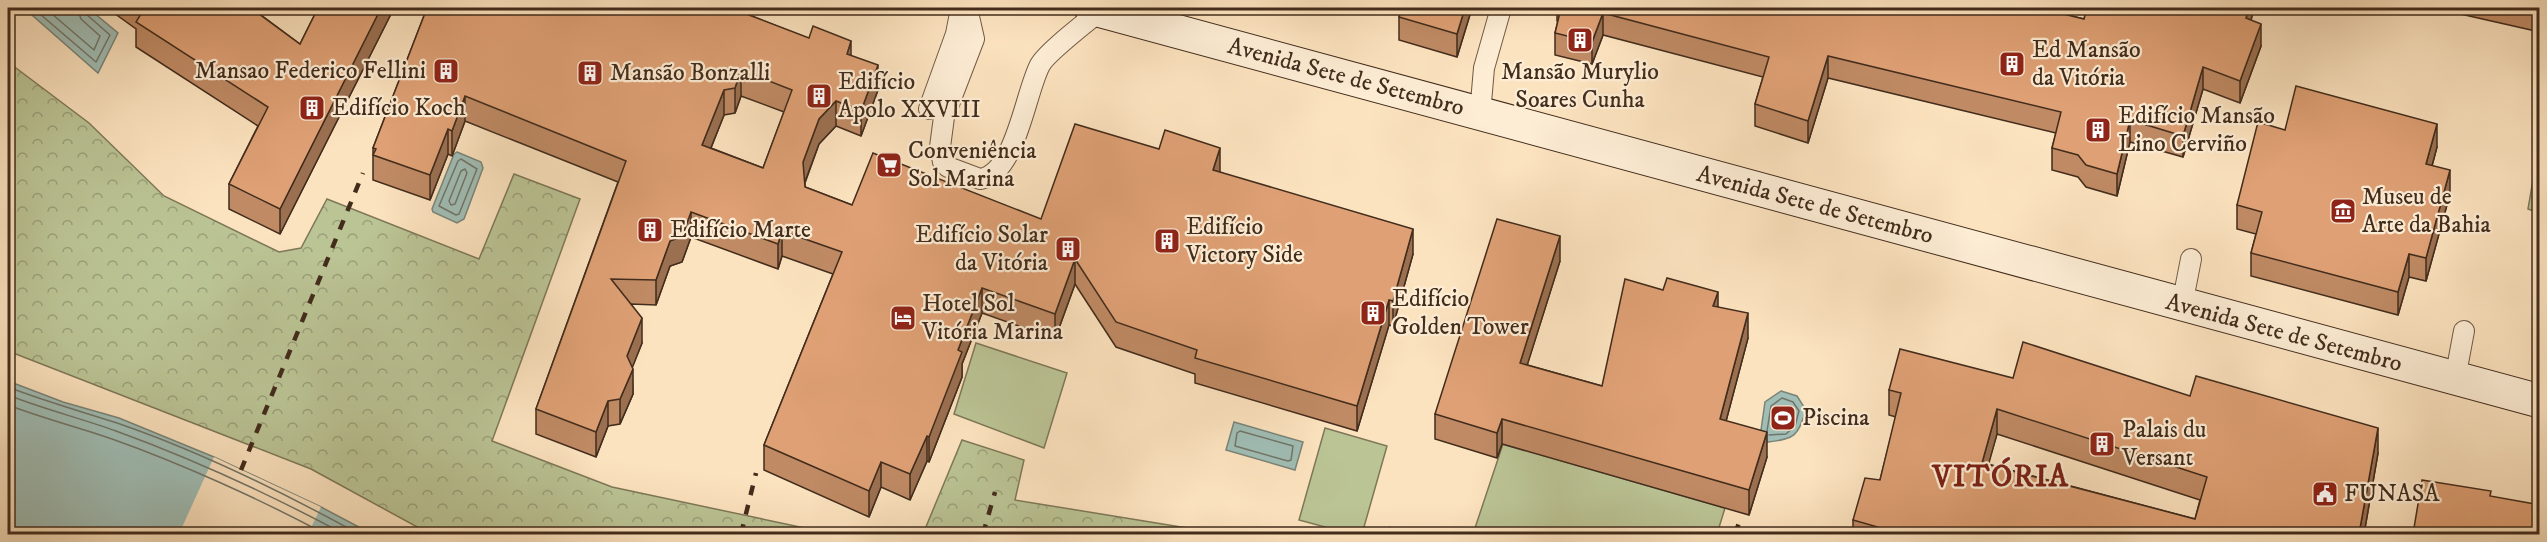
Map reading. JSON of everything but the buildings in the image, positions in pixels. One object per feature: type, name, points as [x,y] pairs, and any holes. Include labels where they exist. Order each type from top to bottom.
[{"type":"main road","name":"Avenida Sete de Setembro","points":[[1096,9],[2540,401]]},
{"type":"lane","points":[[929,109],[956,34],[961,8]]},
{"type":"lane","points":[[967,8],[974,39],[944,117],[940,147],[943,162],[948,167],[980,179],[993,173],[1008,155],[1040,63],[1096,9]]},
{"type":"lane","points":[[1480,114],[1484,68],[1501,8]]},
{"type":"lane","points":[[2182,305],[2191,259]]},
{"type":"lane","points":[[2455,379],[2464,331]]},
{"type":"green space","points":[[8,62],[89,123],[164,196],[279,252],[301,248],[327,199],[479,259],[514,174],[580,199],[492,441],[612,487],[833,534],[430,534],[311,469],[8,351]]},
{"type":"green space","points":[[2539,145],[2540,213],[2528,209]]},
{"type":"green space","points":[[976,343],[1067,373],[1044,448],[954,414]]},
{"type":"green space","points":[[1325,428],[1387,446],[1362,534],[1351,534],[1299,520]]},
{"type":"green space","points":[[962,440],[1024,460],[1015,500],[1224,534],[923,534]]},
{"type":"green space","points":[[1503,444],[1725,508],[1717,534],[1473,534]]},
{"type":"water","points":[[24,8],[88,8],[118,33],[98,73]]},
{"type":"water","points":[[457,152],[481,162],[483,168],[464,219],[457,223],[433,212],[432,209],[454,154]]},
{"type":"water","points":[[8,381],[63,402],[119,418],[214,457],[321,507],[372,534],[8,534]]},
{"type":"water","name":"Piscina","points":[[1781,391],[1797,396],[1806,410],[1798,431],[1794,435],[1768,442],[1760,437],[1765,402]]},
{"type":"water","points":[[1234,422],[1303,442],[1295,470],[1226,450]]},
{"type":"pier","points":[[214,457],[321,507],[308,534],[237,534],[228,531],[226,534],[179,534]]},
{"type":"railway","points":[[241,470],[363,173]]},
{"type":"railway","points":[[741,534],[756,473]]},
{"type":"railway","points":[[983,534],[995,492]]},
{"type":"railway","points":[[1735,534],[1739,523]]},
{"type":"railway","points":[[1389,534],[1391,527]]},
{"type":"place","name":"Mansão Murylio Soares Cunha","points":[[1580,40]]},
{"type":"place","name":"Ed Mansão da Vitória","points":[[2012,64]]},
{"type":"place","name":"Mansao Federico Fellini","points":[[446,71]]},
{"type":"place","name":"Mansão Bonzalli","points":[[590,73]]},
{"type":"place","name":"Edifício Apolo XXVIII","points":[[819,96]]},
{"type":"place","name":"Edifício Koch","points":[[312,108]]},
{"type":"place","name":"Edifício Mansão Lino Cerviño","points":[[2098,130]]},
{"type":"place","name":"Conveniência Sol Marina","points":[[889,165]]},
{"type":"place","name":"Museu de Arte da Bahia","points":[[2343,211]]},
{"type":"place","name":"Edifício Marte","points":[[650,230]]},
{"type":"place","name":"Edifício Victory Side","points":[[1167,241]]},
{"type":"place","name":"Edifício Solar da Vitória","points":[[1068,249]]},
{"type":"place","name":"Edifício Golden Tower","points":[[1373,313]]},
{"type":"place","name":"Hotel Sol Vitória Marina","points":[[903,318]]},
{"type":"place","name":"Piscina","points":[[1783,418]]},
{"type":"place","name":"Palais du Versant","points":[[2102,444]]},
{"type":"place","name":"FUNASA","points":[[2325,494]]},
{"type":"district","name":"VITÓRIA","points":[[2001,477]]}]
